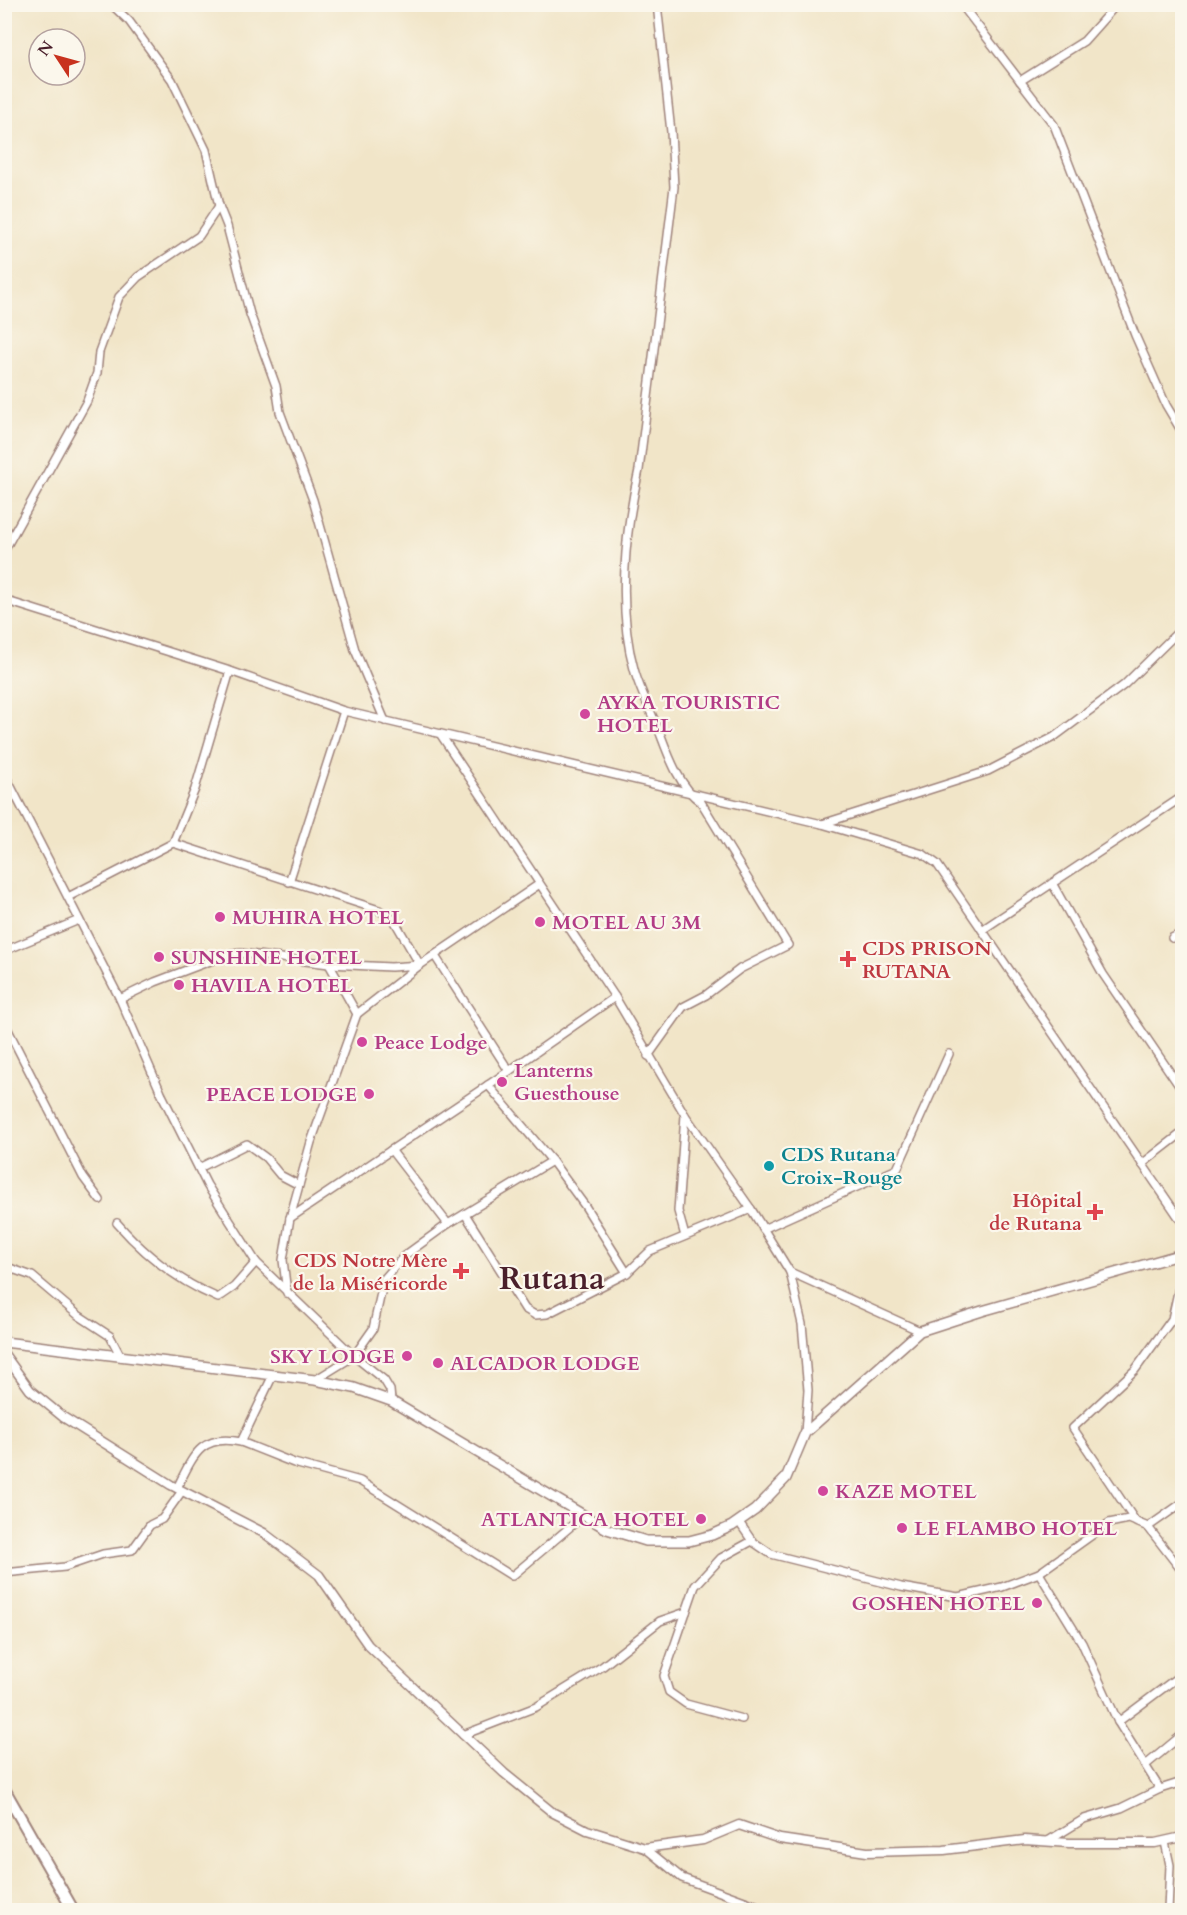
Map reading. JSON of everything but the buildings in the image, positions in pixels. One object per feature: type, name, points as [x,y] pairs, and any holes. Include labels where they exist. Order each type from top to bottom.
[{"type":"main road","points":[[4,1342],[315,1380],[354,1388],[391,1401],[441,1428],[583,1516],[628,1536],[666,1543],[712,1535],[739,1522],[774,1493],[786,1478],[805,1433],[920,1331],[1182,1254]]},
{"type":"main road","points":[[4,1789],[73,1911]]},
{"type":"street","points":[[111,4],[129,21],[172,80],[206,150],[219,206],[250,314],[276,386],[280,412],[313,500],[354,650],[385,721]]},
{"type":"street","points":[[648,1056],[682,1006],[706,995],[740,969],[788,945],[701,802],[690,795],[665,747],[634,669],[627,631],[625,549],[630,507],[639,470],[674,187],[672,132],[657,4]]},
{"type":"street","points":[[961,4],[1054,125],[1135,335],[1166,405],[1182,432]]},
{"type":"street","points":[[1020,81],[1084,41],[1117,4]]},
{"type":"street","points":[[4,551],[87,402],[97,373],[99,352],[119,297],[138,278],[199,236],[219,206]]},
{"type":"street","points":[[4,600],[230,671],[344,711],[690,795],[822,824],[923,854],[937,864],[1182,1222]]},
{"type":"street","points":[[822,824],[988,771],[1054,737],[1124,685],[1182,628]]},
{"type":"street","points":[[68,897],[172,843],[195,789],[230,671]]},
{"type":"street","points":[[289,882],[344,711]]},
{"type":"street","points":[[441,735],[538,885],[615,997],[685,1115],[751,1209],[790,1272],[802,1324],[808,1390],[805,1433]]},
{"type":"street","points":[[4,773],[120,999],[161,1093],[199,1168],[256,1262],[354,1356],[387,1382],[391,1401]]},
{"type":"street","points":[[982,930],[1182,797]]},
{"type":"street","points":[[172,843],[379,910],[394,920],[420,965]]},
{"type":"street","points":[[1052,883],[1103,974],[1182,1090]]},
{"type":"street","points":[[287,1293],[283,1260],[290,1218],[311,1142],[357,1014],[420,965],[538,885]]},
{"type":"street","points":[[4,951],[79,920]]},
{"type":"street","points":[[1172,938],[1182,933]]},
{"type":"street","points":[[120,999],[154,982],[226,956],[241,953],[329,964],[391,967],[420,965]]},
{"type":"street","points":[[435,956],[509,1071]]},
{"type":"street","points":[[329,964],[357,1014]]},
{"type":"street","points":[[290,1218],[615,997]]},
{"type":"street","points":[[4,1022],[73,1157],[100,1200]]},
{"type":"street","points":[[763,1229],[897,1169],[949,1054]]},
{"type":"street","points":[[488,1085],[552,1161],[585,1206],[627,1274]]},
{"type":"street","points":[[685,1115],[678,1211],[685,1236]]},
{"type":"street","points":[[1142,1164],[1182,1133]]},
{"type":"street","points":[[199,1168],[247,1144],[266,1158],[280,1175],[299,1185]]},
{"type":"street","points":[[391,1150],[447,1224]]},
{"type":"street","points":[[315,1380],[354,1356],[373,1329],[384,1279],[405,1256],[447,1224],[552,1161]]},
{"type":"street","points":[[465,1214],[525,1308],[535,1316],[547,1314],[627,1274],[650,1251],[751,1209]]},
{"type":"street","points":[[117,1223],[151,1257],[193,1287],[218,1298],[234,1287],[256,1262]]},
{"type":"street","points":[[4,1266],[32,1276],[78,1315],[110,1336],[121,1357]]},
{"type":"street","points":[[790,1272],[920,1331]]},
{"type":"street","points":[[1136,1522],[1073,1428],[1135,1370],[1172,1319],[1182,1274]]},
{"type":"street","points":[[4,1354],[30,1390],[63,1417],[180,1489],[264,1533],[319,1575],[368,1645],[463,1735],[552,1812],[587,1830],[645,1848],[682,1878],[769,1911]]},
{"type":"street","points":[[241,1442],[273,1375]]},
{"type":"street","points":[[4,1573],[65,1568],[103,1554],[132,1550],[150,1525],[162,1520],[180,1489],[191,1460],[201,1448],[212,1441],[224,1438],[241,1442],[294,1463],[360,1481],[512,1576],[583,1516]]},
{"type":"street","points":[[1148,1527],[1182,1503]]},
{"type":"street","points":[[739,1522],[752,1541],[771,1554],[901,1587],[958,1597],[1002,1587],[1039,1573],[1109,1523],[1129,1519],[1148,1527],[1182,1571]]},
{"type":"street","points":[[742,1719],[686,1704],[669,1692],[664,1676],[695,1586],[721,1558],[752,1541]]},
{"type":"street","points":[[1039,1573],[1082,1643],[1118,1722],[1147,1764],[1160,1789]]},
{"type":"street","points":[[463,1735],[536,1707],[603,1666],[660,1621],[686,1612]]},
{"type":"street","points":[[1118,1722],[1182,1674]]},
{"type":"street","points":[[1147,1764],[1182,1735]]},
{"type":"street","points":[[1048,1842],[1084,1819],[1121,1809],[1160,1789],[1182,1782]]},
{"type":"street","points":[[645,1848],[703,1840],[739,1826],[780,1839],[867,1852],[944,1850],[1025,1840],[1165,1842],[1182,1837]]},
{"type":"street","points":[[1165,1842],[1170,1865],[1168,1911]]},
{"type":"place","name":"AYKA TOURISTIC HOTEL","points":[[585,714]]},
{"type":"place","name":"MUHIRA HOTEL","points":[[220,917]]},
{"type":"place","name":"MOTEL AU 3M","points":[[540,922]]},
{"type":"place","name":"SUNSHINE HOTEL","points":[[159,957]]},
{"type":"place","name":"CDS PRISON RUTANA","points":[[848,959]]},
{"type":"place","name":"HAVILA HOTEL","points":[[179,985]]},
{"type":"place","name":"Peace Lodge","points":[[362,1042]]},
{"type":"place","name":"Lanterns Guesthouse","points":[[502,1082]]},
{"type":"place","name":"PEACE LODGE","points":[[369,1094]]},
{"type":"place","name":"CDS Rutana Croix-Rouge","points":[[769,1166]]},
{"type":"place","name":"Hôpital de Rutana","points":[[1095,1212]]},
{"type":"place","name":"CDS Notre Mère de la Miséricorde","points":[[461,1271]]},
{"type":"place","name":"SKY LODGE","points":[[407,1356]]},
{"type":"place","name":"ALCADOR LODGE","points":[[438,1363]]},
{"type":"place","name":"KAZE MOTEL","points":[[823,1491]]},
{"type":"place","name":"ATLANTICA HOTEL","points":[[701,1519]]},
{"type":"place","name":"LE FLAMBO HOTEL","points":[[902,1528]]},
{"type":"place","name":"GOSHEN HOTEL","points":[[1037,1603]]},
{"type":"district","name":"Rutana","points":[[552,1279]]}]
